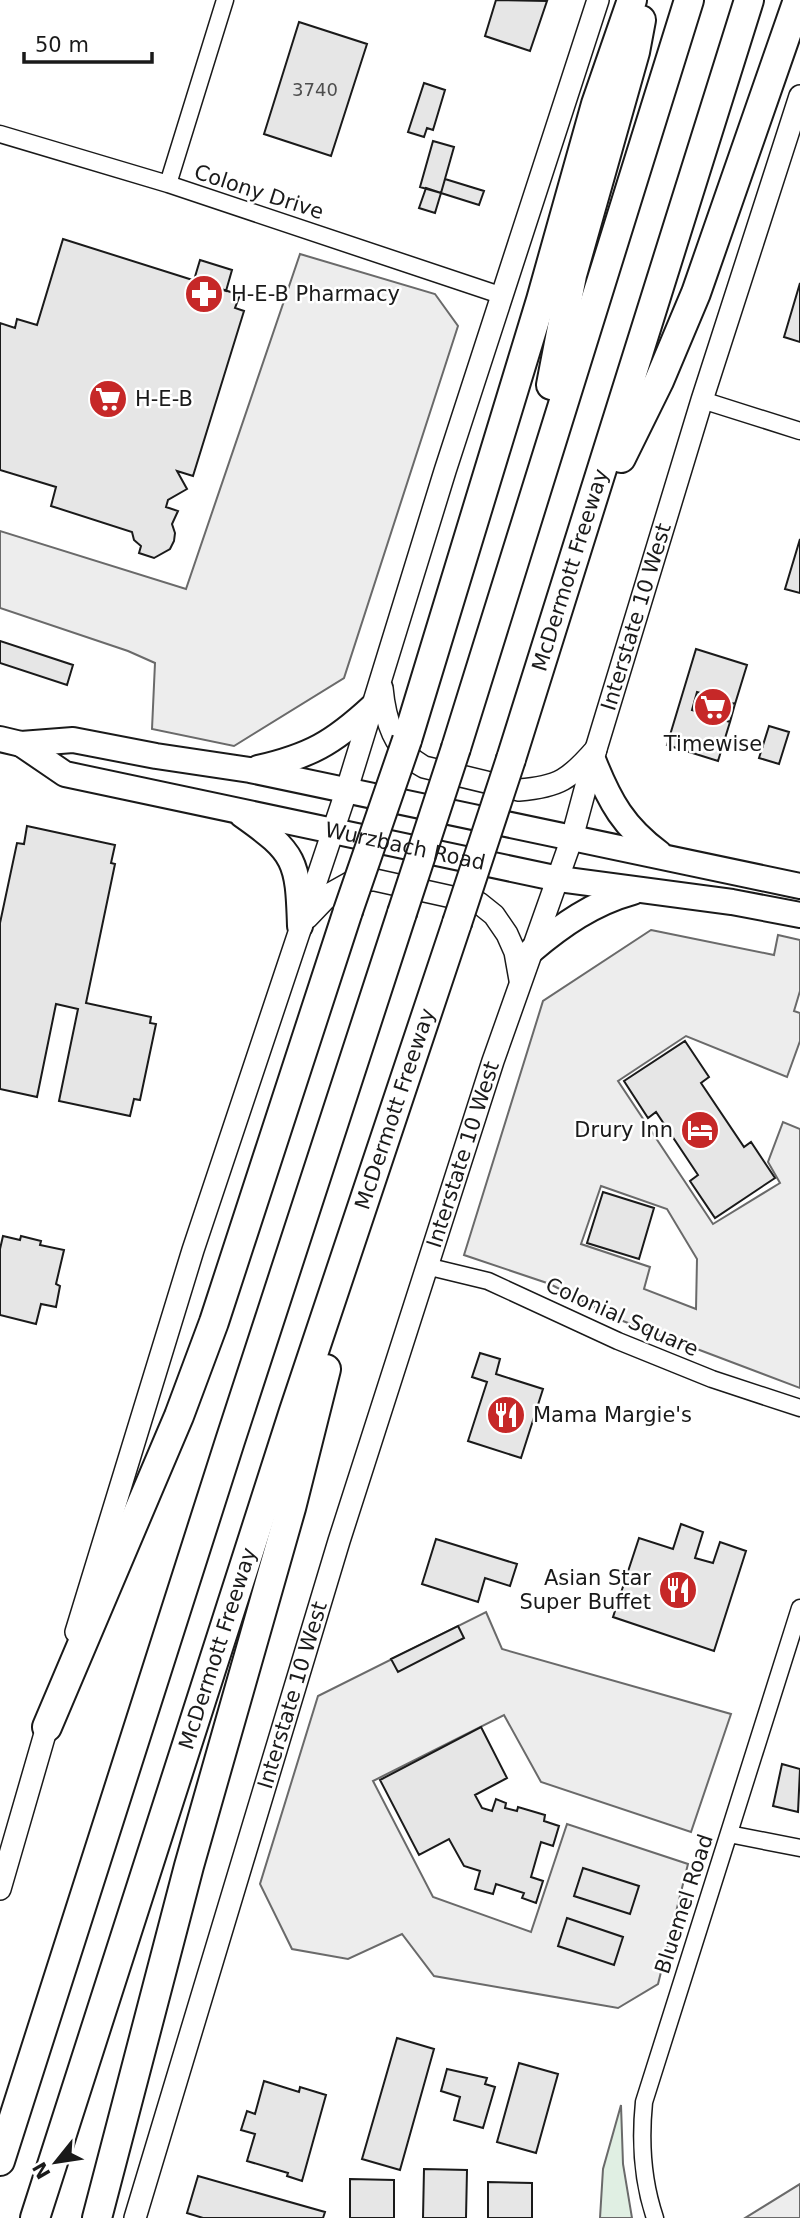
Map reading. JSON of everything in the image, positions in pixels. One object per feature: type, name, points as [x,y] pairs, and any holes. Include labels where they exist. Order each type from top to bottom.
[{"type":"highway","points":[[47,1727],[178,1416],[214,1322],[348,911],[407,740],[541,300],[596,104],[632,0]]},
{"type":"highway","points":[[523,530],[572,275],[635,51],[644,0]]},
{"type":"highway","points":[[0,2161],[230,1441],[456,748],[688,0]]},
{"type":"highway","name":"McDermott Freeway","points":[[35,2218],[294,1411],[511,760],[749,0]]},
{"type":"highway","points":[[579,545],[659,381],[696,293],[798,0]]},
{"type":"highway","points":[[97,2218],[189,1866],[291,1508],[377,1163]]},
{"type":"main road","points":[[0,1889],[193,1250],[347,789],[449,458],[598,0]]},
{"type":"main road","name":"Interstate 10 West","points":[[135,2218],[338,1541],[531,951],[559,879],[702,400],[800,96]]},
{"type":"main road","points":[[381,679],[389,726],[411,760],[424,767],[519,790],[558,783],[595,756],[611,803],[644,842],[663,856]]},
{"type":"main road","points":[[250,770],[298,758],[317,750],[350,727],[372,707]]},
{"type":"main road","name":"Wurzbach Road","points":[[11,742],[73,740],[250,770],[800,886]]},
{"type":"main road","name":"Wurzbach Road","points":[[11,742],[65,774],[559,879],[733,902],[800,915]]},
{"type":"main road","points":[[232,809],[276,839],[285,852],[296,872],[300,926]]},
{"type":"main road","points":[[300,926],[330,894],[355,880],[375,880],[479,903],[494,915],[507,934],[515,952],[521,982]]},
{"type":"main road","points":[[531,951],[555,931],[591,908],[639,891]]},
{"type":"street","points":[[168,184],[225,0]]},
{"type":"street","name":"Colony Drive","points":[[0,134],[168,184],[503,296]]},
{"type":"street","points":[[702,400],[800,431]]},
{"type":"street","name":"Colonial Square","points":[[426,1266],[488,1281],[618,1341],[712,1379],[800,1408]]},
{"type":"street","name":"Bluemel Road","points":[[655,2218],[642,2168],[643,2102],[800,1608]]},
{"type":"street","points":[[729,1834],[800,1849]]},
{"type":"green space","points":[[621,2105],[623,2164],[632,2218],[600,2218],[603,2169]]},
{"type":"shaded area","points":[[300,254],[435,294],[458,326],[344,678],[234,746],[152,729],[155,663],[128,651],[0,608],[0,531],[186,589]]},
{"type":"shaded area","points":[[651,930],[774,955],[778,935],[800,940],[800,991],[794,1011],[800,1013],[800,1041],[787,1077],[686,1036],[618,1081],[713,1224],[780,1183],[768,1162],[783,1122],[800,1129],[800,1388],[615,1318],[550,1284],[464,1255],[543,1001]],"holes":[[[601,1186],[667,1209],[697,1259],[696,1309],[644,1289],[650,1267],[581,1244]]]},
{"type":"shaded area","points":[[486,1612],[502,1649],[731,1714],[691,1832],[541,1782],[504,1715],[373,1781],[433,1897],[531,1932],[567,1824],[688,1864],[658,1984],[618,2008],[434,1976],[402,1934],[348,1959],[292,1949],[260,1884],[318,1696]]},
{"type":"shaded area","points":[[800,2184],[800,2218],[745,2218]]},
{"type":"building","points":[[496,0],[547,1],[530,51],[485,36]]},
{"type":"building","points":[[299,22],[367,44],[331,156],[264,134]]},
{"type":"building","points":[[424,83],[445,90],[433,130],[427,128],[424,137],[408,132]]},
{"type":"building","points":[[433,141],[454,147],[441,193],[420,187]]},
{"type":"building","points":[[445,179],[484,191],[479,205],[441,193]]},
{"type":"building","points":[[426,188],[441,193],[435,213],[419,208]]},
{"type":"building","name":"H-E-B","points":[[63,239],[240,295],[235,308],[244,311],[193,476],[177,471],[187,489],[168,500],[166,507],[178,511],[172,524],[174,541],[170,549],[154,558],[139,553],[141,546],[134,540],[132,532],[51,506],[56,487],[0,470],[0,323],[15,328],[17,319],[37,325]]},
{"type":"building","points":[[200,260],[232,270],[226,291],[194,280]]},
{"type":"building","points":[[800,283],[800,342],[784,337]]},
{"type":"building","points":[[800,539],[800,593],[785,589]]},
{"type":"building","points":[[0,641],[73,665],[67,685],[0,663]]},
{"type":"building","points":[[696,649],[747,665],[735,704],[697,692],[692,710],[730,722],[718,761],[667,745]]},
{"type":"building","name":"Timewise","points":[[697,692],[735,704],[730,722],[692,710]]},
{"type":"building","points":[[769,726],[789,732],[779,764],[759,758]]},
{"type":"building","points":[[27,826],[115,845],[111,863],[115,864],[86,1003],[151,1017],[150,1023],[156,1024],[140,1100],[134,1099],[130,1116],[59,1101],[78,1009],[56,1004],[37,1097],[0,1089],[0,923],[17,843],[24,844]]},
{"type":"building","name":"Drury Inn","points":[[685,1041],[709,1077],[701,1083],[744,1147],[751,1142],[775,1178],[715,1218],[690,1181],[698,1175],[656,1112],[648,1118],[624,1081]]},
{"type":"building","points":[[603,1192],[654,1208],[639,1259],[587,1243]]},
{"type":"building","points":[[3,1236],[20,1240],[21,1236],[41,1241],[40,1245],[64,1250],[56,1284],[60,1286],[56,1307],[41,1304],[36,1324],[0,1315],[0,1249]]},
{"type":"building","name":"Mama Margie's","points":[[480,1353],[500,1359],[496,1374],[543,1389],[521,1458],[468,1441],[487,1382],[472,1377]]},
{"type":"building","name":"Asian Star Super Buffet","points":[[681,1524],[703,1532],[695,1558],[713,1563],[720,1542],[746,1551],[714,1651],[613,1617],[639,1538],[673,1549]]},
{"type":"building","points":[[436,1539],[517,1564],[510,1586],[485,1578],[478,1602],[422,1584]]},
{"type":"building","points":[[458,1626],[464,1638],[398,1672],[391,1659]]},
{"type":"building","points":[[481,1727],[507,1778],[475,1795],[482,1808],[492,1811],[496,1799],[506,1803],[505,1808],[517,1811],[518,1807],[545,1815],[544,1821],[559,1826],[553,1846],[541,1842],[531,1877],[543,1881],[536,1903],[522,1898],[524,1893],[496,1884],[493,1894],[475,1889],[480,1871],[464,1866],[449,1839],[419,1855],[380,1780]]},
{"type":"building","points":[[782,1764],[800,1769],[798,1812],[773,1806]]},
{"type":"building","points":[[583,1868],[639,1886],[630,1914],[574,1896]]},
{"type":"building","points":[[567,1918],[623,1937],[614,1965],[558,1946]]},
{"type":"building","points":[[397,2038],[434,2049],[400,2170],[362,2159]]},
{"type":"building","points":[[519,2063],[558,2074],[536,2153],[497,2142]]},
{"type":"building","points":[[447,2069],[487,2078],[485,2084],[495,2087],[483,2128],[454,2120],[460,2097],[441,2091]]},
{"type":"building","points":[[264,2081],[299,2092],[300,2087],[326,2095],[302,2181],[287,2176],[288,2173],[247,2161],[255,2134],[241,2130],[247,2111],[255,2114]]},
{"type":"building","points":[[424,2169],[467,2170],[466,2218],[423,2218]]},
{"type":"building","points":[[198,2176],[325,2212],[323,2218],[203,2218],[187,2213]]},
{"type":"building","points":[[350,2179],[394,2180],[394,2218],[350,2218]]},
{"type":"building","points":[[488,2182],[532,2183],[532,2218],[488,2218]]},
{"type":"place","name":"H-E-B Pharmacy","points":[[204,294]]},
{"type":"place","name":"H-E-B","points":[[108,399]]},
{"type":"place","name":"Timewise","points":[[713,707]]},
{"type":"place","name":"Drury Inn","points":[[700,1130]]},
{"type":"place","name":"Mama Margie's","points":[[506,1415]]},
{"type":"place","name":"Asian Star Super Buffet","points":[[678,1590]]}]
